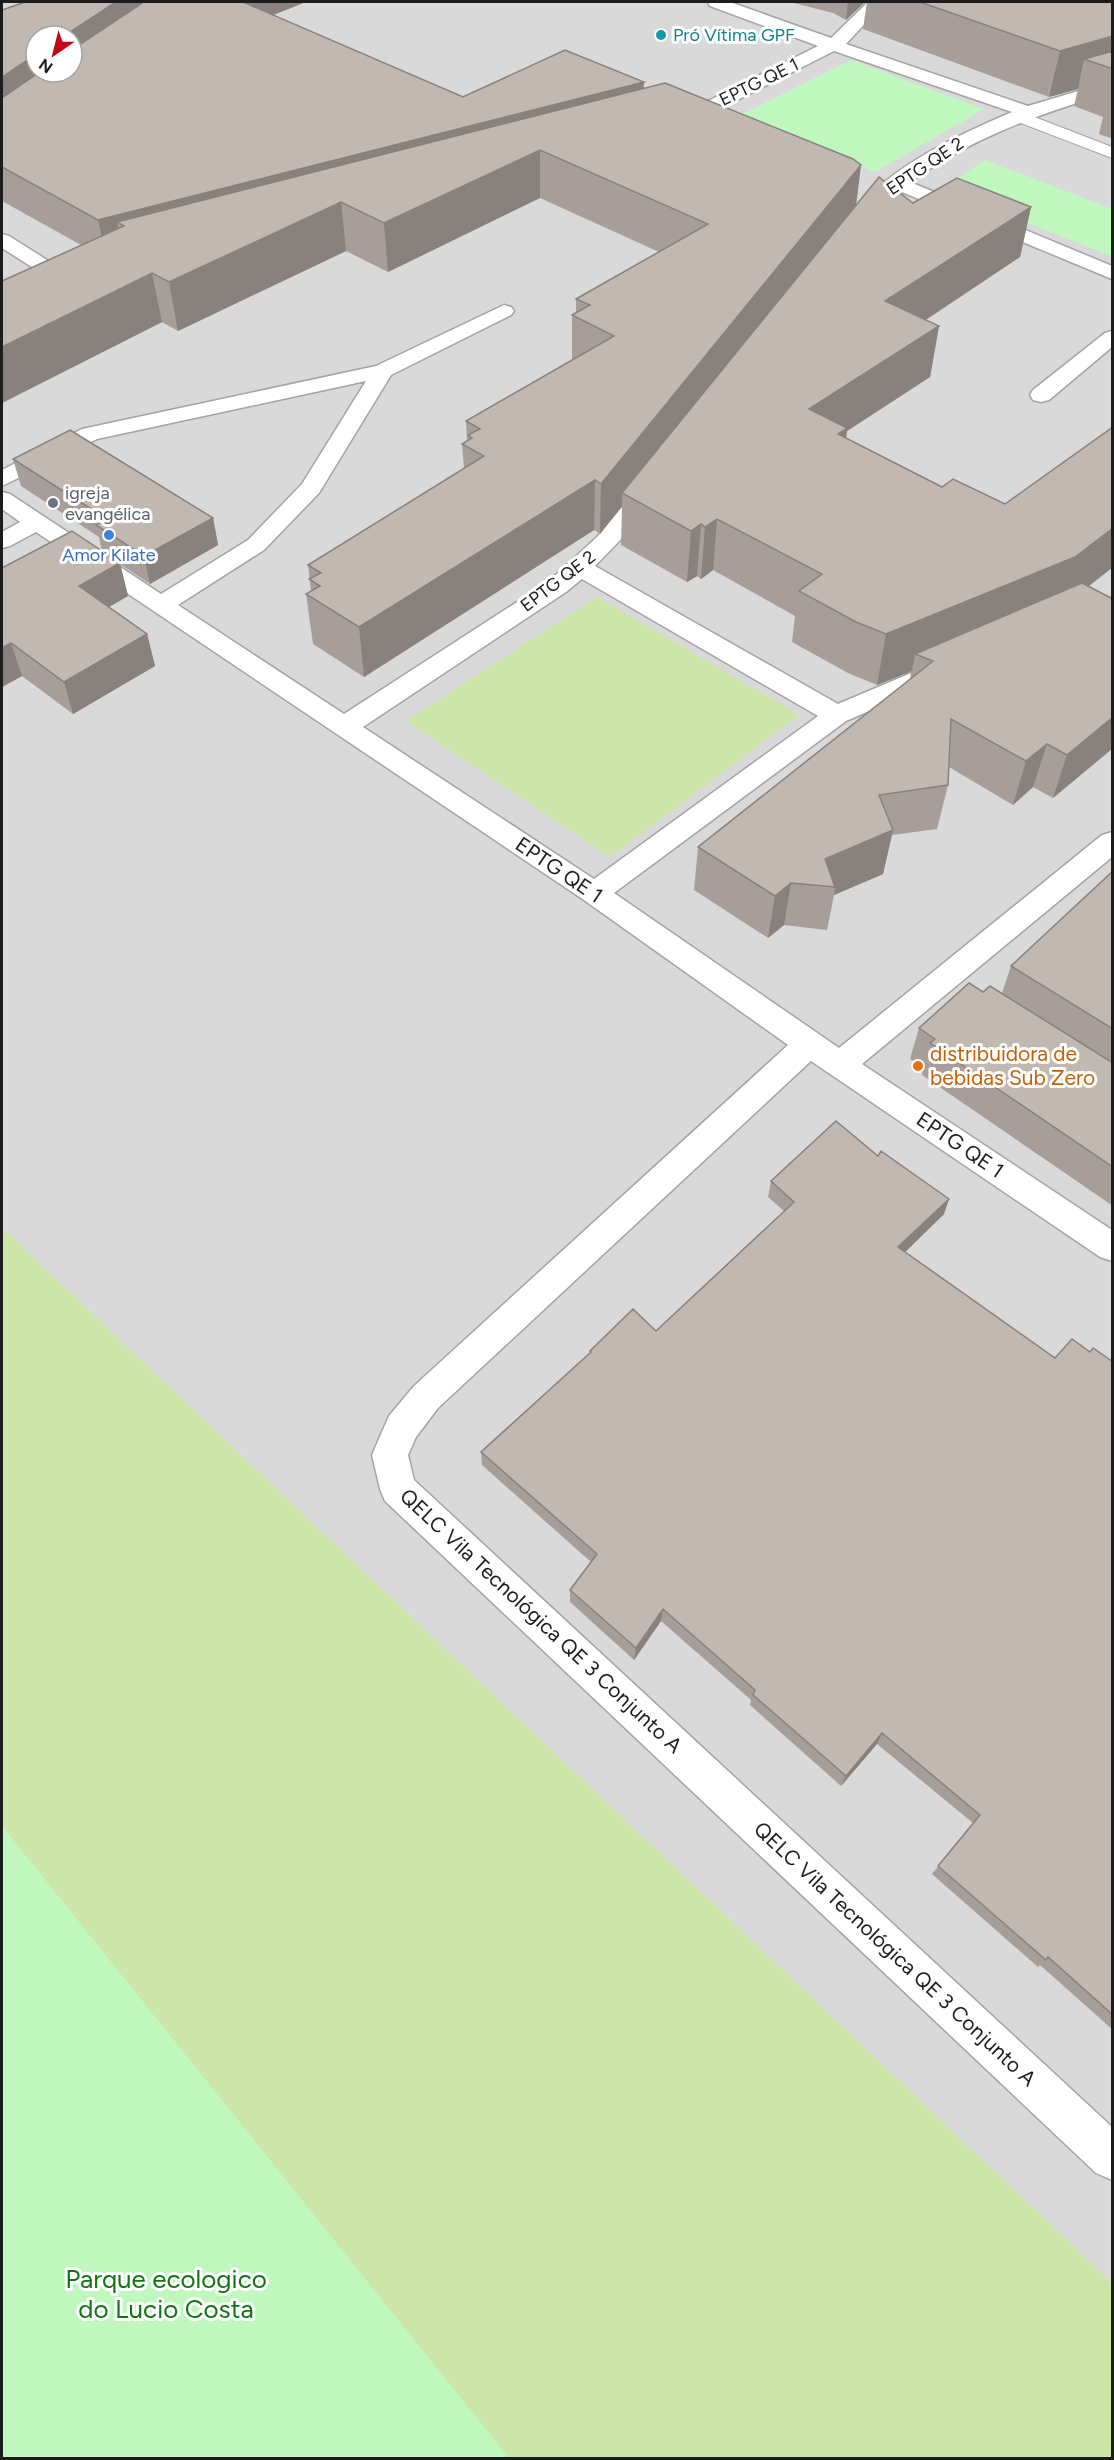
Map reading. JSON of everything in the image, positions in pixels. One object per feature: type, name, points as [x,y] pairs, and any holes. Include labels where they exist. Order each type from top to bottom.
[{"type":"street","points":[[716,2],[1023,114]]},
{"type":"street","name":"EPTG QE 1","points":[[657,125],[691,114],[833,45],[844,37],[877,2]]},
{"type":"street","name":"EPTG QE 2","points":[[851,234],[891,186],[963,139],[1023,114],[1113,86]]},
{"type":"street","points":[[691,114],[712,123]]},
{"type":"street","points":[[865,181],[891,186],[1113,273]]},
{"type":"street","points":[[2,240],[67,281]]},
{"type":"street","points":[[46,289],[88,274]]},
{"type":"street","points":[[2,478],[90,434],[383,371],[504,311]]},
{"type":"street","points":[[1041,395],[1113,337]]},
{"type":"street","points":[[161,605],[256,545],[311,488],[383,371]]},
{"type":"street","name":"EPTG QE 2","points":[[344,727],[581,568],[609,542],[660,476]]},
{"type":"street","name":"EPTG QE 1","points":[[2,499],[594,893],[808,1044],[1113,1247]]},
{"type":"street","points":[[2,541],[36,522]]},
{"type":"street","points":[[581,568],[837,715]]},
{"type":"street","points":[[594,893],[837,715],[964,660]]},
{"type":"street","points":[[840,1065],[955,985],[1113,842]]},
{"type":"street","name":"QELC Vila Tecnológica QE 3 Conjunto A","points":[[808,1044],[426,1397],[402,1427],[390,1455],[398,1489],[1113,2157]]},
{"type":"lane","points":[[1023,114],[1113,153]]},
{"type":"shaded area","points":[[2,2],[1112,2],[1112,2283],[2,1228]]},
{"type":"green space","points":[[851,60],[984,109],[875,172],[739,116]]},
{"type":"green space","points":[[985,160],[1112,209],[1112,256],[942,190]]},
{"type":"green space","points":[[597,597],[799,715],[610,857],[406,721]]},
{"type":"green space","points":[[2,1228],[1112,2283],[1112,2458],[2,2458]]},
{"type":"green space","name":"Parque ecologico do Lucio Costa","points":[[2,1826],[509,2458],[2,2458]]},
{"type":"building","points":[[25,2],[116,2],[82,24],[24,24],[24,62],[2,77],[2,10]]},
{"type":"building","points":[[144,2],[243,2],[463,97],[565,50],[644,82],[98,220],[2,167],[2,98],[24,83],[84,84],[84,42]]},
{"type":"building","points":[[920,2],[1113,2],[1113,36],[1060,51]]},
{"type":"building","points":[[1113,51],[1113,69],[1084,59]]},
{"type":"building","points":[[665,83],[853,159],[861,165],[601,484],[595,480],[359,627],[306,594],[320,586],[309,579],[321,573],[308,565],[484,456],[462,444],[472,438],[468,435],[480,429],[466,421],[614,336],[572,315],[590,305],[576,299],[708,224],[540,150],[384,223],[341,202],[169,282],[152,273],[2,347],[2,281],[124,226],[117,222]]},
{"type":"building","points":[[879,177],[913,203],[957,178],[1031,207],[885,301],[939,326],[809,409],[847,428],[838,434],[942,487],[953,479],[1005,504],[1113,427],[1113,528],[1075,557],[886,634],[856,622],[799,591],[822,574],[717,519],[705,527],[701,524],[691,531],[622,493]]},
{"type":"building","points":[[70,430],[213,518],[144,556],[96,525],[107,519],[13,459]]},
{"type":"building","points":[[72,531],[120,563],[79,586],[147,634],[64,682],[11,643],[2,648],[2,568]]},
{"type":"building","points":[[1082,583],[1113,599],[1113,717],[1067,755],[1047,744],[1026,761],[951,719],[948,785],[879,795],[893,830],[825,859],[835,887],[791,883],[775,896],[698,847],[933,661],[915,654]]},
{"type":"building","points":[[1113,871],[1113,1029],[1011,966]]},
{"type":"building","points":[[969,983],[983,992],[990,986],[1113,1063],[1113,1167],[930,1043],[935,1039],[919,1028]]},
{"type":"building","points":[[836,1121],[878,1156],[881,1151],[949,1199],[898,1247],[1055,1358],[1072,1339],[1090,1352],[1093,1348],[1113,1362],[1113,2015],[1048,1957],[1046,1960],[938,1866],[980,1815],[882,1733],[846,1776],[753,1695],[755,1690],[663,1609],[636,1648],[570,1590],[597,1554],[481,1452],[591,1352],[633,1309],[656,1331],[794,1202],[771,1181]]},
{"type":"place","name":"Pró Vítima GPF","points":[[661,35]]},
{"type":"place","name":"igreja evangélica","points":[[53,503]]},
{"type":"place","name":"Amor Kilate","points":[[109,535]]},
{"type":"place","name":"distribuidora de bebidas Sub Zero","points":[[918,1066]]}]
